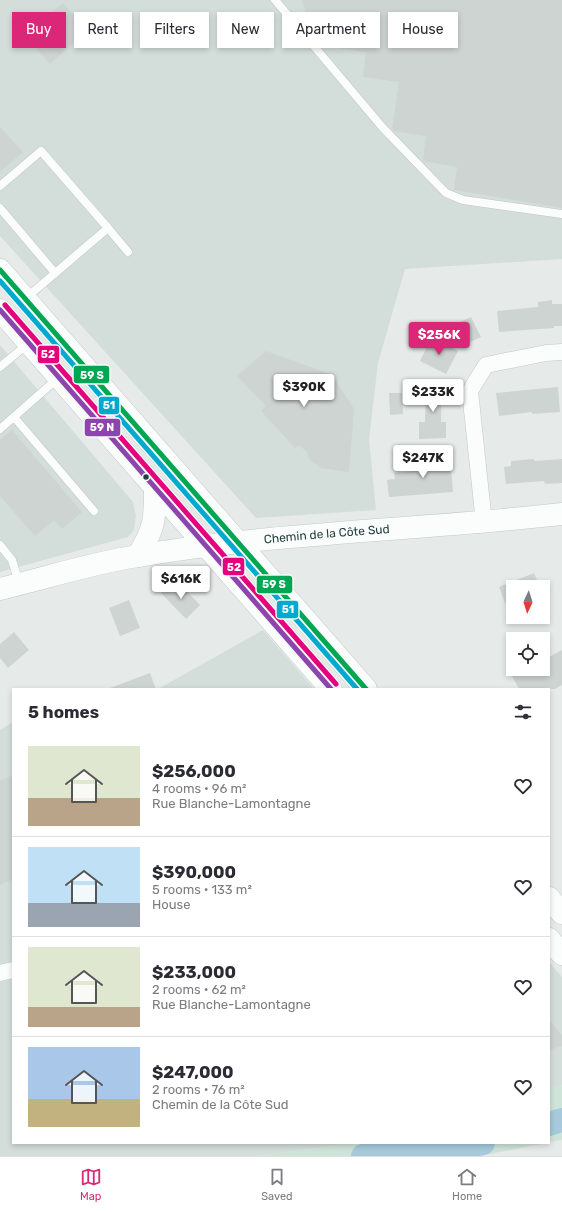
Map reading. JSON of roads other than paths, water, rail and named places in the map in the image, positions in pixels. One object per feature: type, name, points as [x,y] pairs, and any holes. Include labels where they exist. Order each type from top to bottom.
[{"type":"street","points":[[0,270],[365,688]]},
{"type":"street","points":[[0,310],[331,688]]},
{"type":"street","points":[[484,522],[470,392],[486,364],[546,353],[562,352]]},
{"type":"street","points":[[138,556],[152,532],[155,518],[155,487]]},
{"type":"street","name":"Chemin de la Côte Sud","points":[[10,587],[95,565],[138,556],[237,542],[484,522],[562,514]]},
{"type":"street","points":[[550,899],[562,913]]},
{"type":"street","points":[[550,940],[562,954]]},
{"type":"street","points":[[0,973],[12,970]]},
{"type":"lane","points":[[275,0],[383,128],[446,193],[464,200],[562,214]]},
{"type":"lane","points":[[0,186],[41,151],[128,252]]},
{"type":"lane","points":[[0,208],[55,273]]},
{"type":"lane","points":[[25,299],[108,228]]},
{"type":"lane","points":[[0,367],[29,343]]},
{"type":"lane","points":[[0,429],[59,378]]},
{"type":"lane","points":[[14,417],[94,511]]},
{"type":"lane","points":[[0,545],[12,560],[10,587]]},
{"type":"waterway","points":[[550,1124],[562,1120]]},
{"type":"waterway","points":[[363,1156],[397,1149],[478,1144]]}]
